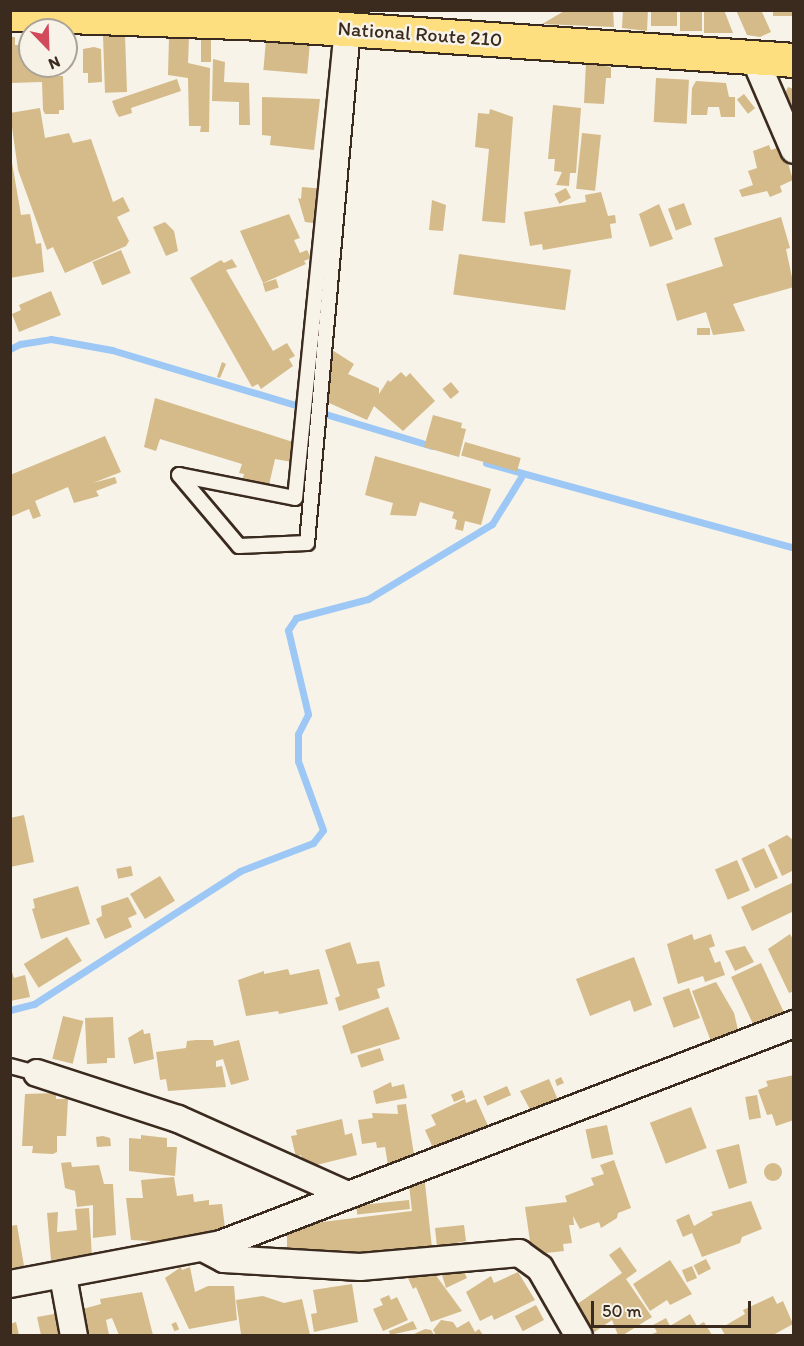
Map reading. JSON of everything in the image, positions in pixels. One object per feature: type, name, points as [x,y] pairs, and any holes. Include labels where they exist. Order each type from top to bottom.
[{"type":"highway","name":"National Route 210","points":[[10,14],[244,16],[347,29],[794,60]]},
{"type":"street","points":[[754,57],[794,150]]},
{"type":"street","points":[[10,1284],[205,1249],[794,1024]]},
{"type":"street","points":[[37,1073],[178,1119],[348,1195]]},
{"type":"street","points":[[205,1249],[224,1259],[360,1267],[519,1253],[540,1268],[579,1335]]},
{"type":"street","points":[[63,1276],[74,1335]]},
{"type":"lane","points":[[347,29],[307,543],[239,546],[180,475],[295,498],[347,29]]},
{"type":"lane","points":[[10,1066],[37,1073]]},
{"type":"building","points":[[566,10],[613,10],[614,27],[542,24]]},
{"type":"building","points":[[623,10],[648,10],[647,31],[622,28]]},
{"type":"building","points":[[651,10],[677,10],[677,26],[651,26]]},
{"type":"building","points":[[680,10],[702,10],[702,31],[680,31]]},
{"type":"building","points":[[704,10],[724,10],[733,33],[704,33]]},
{"type":"building","points":[[736,10],[767,10],[762,12],[771,32],[760,37],[747,35]]},
{"type":"building","points":[[773,10],[794,10],[794,16],[773,16]]},
{"type":"building","points":[[125,35],[127,92],[105,93],[103,36]]},
{"type":"building","points":[[10,37],[15,37],[15,45],[18,45],[18,78],[63,78],[64,110],[59,110],[59,114],[45,114],[42,82],[10,83]]},
{"type":"building","points":[[169,37],[189,37],[188,63],[210,68],[209,132],[200,132],[201,126],[189,126],[188,78],[168,75]]},
{"type":"building","points":[[201,38],[211,38],[211,62],[201,62]]},
{"type":"building","points":[[266,40],[310,44],[307,74],[263,70]]},
{"type":"building","points":[[94,47],[101,49],[102,82],[88,83],[88,73],[83,73],[83,49]]},
{"type":"building","points":[[213,59],[225,62],[224,82],[249,83],[250,125],[239,125],[239,102],[212,101]]},
{"type":"building","points":[[586,63],[611,67],[611,78],[606,78],[604,104],[584,103]]},
{"type":"building","points":[[656,78],[689,80],[687,124],[654,122]]},
{"type":"building","points":[[177,79],[181,91],[131,108],[132,113],[119,117],[116,112],[112,101]]},
{"type":"building","points":[[696,81],[726,83],[729,97],[735,97],[735,117],[721,117],[719,107],[708,107],[707,115],[691,115],[692,88]]},
{"type":"building","points":[[788,87],[794,89],[794,118],[785,93]]},
{"type":"building","points":[[744,94],[755,108],[748,114],[737,100]]},
{"type":"building","points":[[262,97],[320,99],[314,150],[270,145],[271,136],[262,135]]},
{"type":"building","points":[[553,105],[581,108],[576,173],[570,173],[569,186],[556,185],[562,172],[554,171],[555,159],[548,159]]},
{"type":"building","points":[[40,108],[45,138],[69,133],[73,143],[91,139],[113,202],[123,197],[130,211],[117,217],[129,241],[126,246],[65,273],[53,247],[47,250],[18,170],[10,113]]},
{"type":"building","points":[[490,109],[513,117],[505,223],[482,221],[489,149],[475,147],[478,113],[489,114]]},
{"type":"building","points":[[582,133],[601,135],[595,191],[576,189]]},
{"type":"building","points":[[769,145],[771,150],[783,146],[793,180],[780,186],[782,192],[770,197],[767,191],[742,197],[739,190],[753,185],[748,171],[757,168],[753,151]]},
{"type":"building","points":[[10,151],[21,215],[30,214],[36,244],[41,243],[44,272],[10,278]]},
{"type":"building","points":[[302,187],[325,189],[322,224],[305,222],[298,198],[301,199]]},
{"type":"building","points":[[566,188],[571,198],[559,204],[554,194]]},
{"type":"building","points":[[601,192],[608,216],[615,215],[616,223],[610,224],[612,238],[543,250],[542,244],[530,246],[524,212],[586,202],[585,195]]},
{"type":"building","points":[[432,200],[446,205],[443,231],[429,230]]},
{"type":"building","points":[[684,203],[692,225],[676,230],[668,209]]},
{"type":"building","points":[[659,204],[673,239],[650,247],[639,214]]},
{"type":"building","points":[[289,214],[300,238],[294,240],[300,253],[307,250],[311,258],[304,261],[306,264],[263,283],[240,231]]},
{"type":"building","points":[[781,217],[790,248],[786,249],[794,287],[733,304],[745,331],[713,335],[706,312],[677,321],[666,284],[723,266],[714,238]]},
{"type":"building","points":[[165,222],[174,231],[178,251],[166,256],[153,227]]},
{"type":"building","points":[[121,250],[131,273],[102,285],[92,262]]},
{"type":"building","points":[[459,254],[571,270],[565,310],[453,295]]},
{"type":"building","points":[[232,259],[237,267],[226,270],[273,351],[287,343],[295,356],[289,359],[293,366],[261,389],[258,384],[252,387],[190,278],[221,260],[224,263]]},
{"type":"building","points":[[276,279],[279,288],[265,292],[263,283]]},
{"type":"building","points":[[51,291],[61,315],[19,332],[12,314],[21,310],[19,305]]},
{"type":"building","points":[[697,328],[710,328],[710,335],[697,335]]},
{"type":"building","points":[[329,348],[354,364],[348,374],[379,388],[379,394],[388,380],[390,382],[401,372],[406,377],[410,373],[435,401],[403,431],[374,406],[367,420],[327,402],[329,398],[323,395],[330,382],[325,379],[331,366],[327,363]]},
{"type":"building","points":[[222,362],[226,364],[220,378],[217,377]]},
{"type":"building","points":[[451,382],[459,392],[451,399],[442,389]]},
{"type":"building","points":[[155,398],[296,443],[292,462],[275,459],[269,485],[243,478],[244,474],[239,473],[242,464],[160,439],[156,451],[144,447]]},
{"type":"building","points":[[433,415],[462,423],[461,428],[466,429],[459,457],[424,447]]},
{"type":"building","points":[[105,436],[121,472],[93,483],[115,477],[117,483],[96,491],[99,496],[74,503],[68,487],[35,501],[41,516],[33,519],[29,509],[10,517],[10,475]]},
{"type":"building","points":[[465,442],[521,458],[517,471],[461,455]]},
{"type":"building","points":[[375,456],[491,489],[481,525],[465,521],[463,531],[455,529],[457,520],[452,518],[454,512],[420,502],[416,516],[390,515],[393,503],[365,495]]},
{"type":"building","points":[[24,815],[34,862],[10,867],[10,818]]},
{"type":"building","points":[[787,835],[794,841],[794,870],[782,876],[768,845]]},
{"type":"building","points":[[764,848],[778,878],[755,888],[741,859]]},
{"type":"building","points":[[737,860],[750,890],[728,900],[715,869]]},
{"type":"building","points":[[131,866],[133,876],[118,879],[116,869]]},
{"type":"building","points":[[160,876],[175,901],[145,919],[130,894]]},
{"type":"building","points":[[794,882],[794,911],[752,931],[741,907]]},
{"type":"building","points":[[78,886],[90,924],[41,939],[32,909],[35,908],[33,899]]},
{"type":"building","points":[[128,897],[137,914],[128,918],[132,927],[105,939],[96,919],[102,916],[101,906]]},
{"type":"building","points":[[692,934],[694,940],[711,934],[715,946],[709,948],[715,963],[720,961],[725,975],[705,982],[703,976],[678,984],[667,944]]},
{"type":"building","points":[[790,934],[794,941],[794,991],[789,993],[768,949]]},
{"type":"building","points":[[67,937],[82,961],[39,988],[24,964]]},
{"type":"building","points":[[350,942],[357,964],[379,961],[385,986],[377,989],[380,998],[339,1011],[335,998],[340,996],[325,950]]},
{"type":"building","points":[[745,946],[754,962],[735,971],[725,951]]},
{"type":"building","points":[[634,957],[652,1005],[634,1012],[630,1000],[590,1016],[576,979]]},
{"type":"building","points":[[761,963],[785,1015],[755,1029],[731,977]]},
{"type":"building","points":[[11,969],[14,978],[25,975],[30,997],[10,1001]]},
{"type":"building","points":[[288,969],[290,975],[319,969],[328,1004],[279,1014],[278,1011],[246,1016],[238,980],[264,971],[264,974]]},
{"type":"building","points":[[716,982],[734,1013],[739,1034],[712,1044],[692,991]]},
{"type":"building","points":[[689,988],[700,1018],[674,1028],[663,998]]},
{"type":"building","points":[[388,1007],[400,1039],[351,1054],[342,1026]]},
{"type":"building","points":[[63,1016],[83,1021],[73,1064],[52,1059]]},
{"type":"building","points":[[113,1017],[115,1058],[107,1058],[107,1063],[87,1064],[85,1018]]},
{"type":"building","points":[[143,1029],[144,1034],[150,1033],[154,1059],[134,1064],[128,1038]]},
{"type":"building","points":[[213,1040],[214,1046],[239,1040],[249,1080],[231,1085],[223,1059],[216,1061],[216,1067],[222,1066],[226,1087],[168,1091],[166,1079],[160,1080],[156,1052],[186,1048],[187,1041]]},
{"type":"building","points":[[380,1048],[384,1060],[361,1068],[357,1055]]},
{"type":"building","points":[[794,1075],[794,1120],[776,1126],[772,1114],[767,1115],[758,1090],[768,1086],[766,1081]]},
{"type":"building","points":[[561,1077],[564,1083],[557,1086],[555,1080]]},
{"type":"building","points":[[549,1079],[558,1100],[532,1113],[520,1091]]},
{"type":"building","points":[[391,1082],[392,1087],[404,1084],[407,1098],[376,1104],[373,1091]]},
{"type":"building","points":[[507,1086],[511,1095],[487,1106],[483,1097]]},
{"type":"building","points":[[462,1090],[465,1097],[454,1102],[451,1095]]},
{"type":"building","points":[[56,1093],[56,1099],[68,1099],[66,1136],[57,1136],[57,1152],[53,1154],[32,1153],[33,1146],[22,1146],[25,1094]]},
{"type":"building","points":[[757,1095],[761,1118],[749,1120],[745,1097]]},
{"type":"building","points":[[465,1099],[466,1103],[476,1099],[489,1128],[434,1150],[425,1130],[436,1125],[431,1115]]},
{"type":"building","points":[[406,1104],[415,1161],[388,1165],[385,1147],[377,1148],[376,1142],[362,1144],[358,1120],[373,1118],[372,1113],[398,1114],[397,1105]]},
{"type":"building","points":[[691,1107],[707,1148],[666,1164],[650,1123]]},
{"type":"building","points":[[342,1119],[345,1135],[352,1133],[357,1155],[304,1168],[301,1155],[296,1157],[291,1136],[297,1135],[296,1130]]},
{"type":"building","points":[[607,1125],[613,1154],[592,1159],[585,1130]]},
{"type":"building","points":[[141,1135],[167,1138],[167,1147],[177,1147],[175,1176],[129,1171],[129,1138],[141,1139]]},
{"type":"building","points":[[96,1137],[110,1138],[111,1146],[97,1147]]},
{"type":"building","points":[[739,1144],[747,1183],[729,1189],[716,1150]]},
{"type":"building","points":[[614,1160],[631,1208],[618,1213],[617,1218],[601,1228],[599,1222],[580,1229],[573,1216],[574,1225],[569,1225],[572,1243],[563,1244],[564,1251],[546,1253],[547,1258],[532,1255],[525,1207],[567,1202],[565,1196],[594,1185],[591,1178],[604,1174],[600,1165]]},
{"type":"building","points":[[71,1162],[72,1167],[99,1165],[104,1184],[113,1184],[116,1235],[93,1238],[93,1205],[77,1207],[75,1191],[65,1188],[61,1163]]},
{"type":"building","points":[[769,1163],[777,1163],[782,1168],[780,1179],[769,1181],[764,1176],[764,1168]]},
{"type":"building","points":[[174,1177],[177,1196],[193,1194],[194,1202],[209,1200],[209,1205],[222,1204],[225,1228],[199,1234],[200,1241],[151,1247],[150,1241],[131,1240],[126,1198],[143,1198],[141,1180]]},
{"type":"building","points":[[425,1183],[432,1248],[357,1257],[287,1254],[287,1234],[314,1223],[412,1211],[409,1185]]},
{"type":"building","points":[[409,1200],[410,1209],[357,1214],[356,1206]]},
{"type":"building","points":[[751,1201],[762,1229],[742,1237],[740,1243],[702,1257],[692,1233],[683,1237],[676,1220],[689,1214],[694,1226],[713,1215],[711,1212]]},
{"type":"building","points":[[89,1208],[92,1257],[51,1260],[47,1213],[58,1212],[57,1232],[77,1230],[75,1209]]},
{"type":"building","points":[[17,1225],[24,1266],[10,1268],[10,1226]]},
{"type":"building","points":[[464,1225],[466,1241],[437,1247],[435,1228]]},
{"type":"building","points":[[620,1247],[637,1271],[626,1279],[652,1317],[623,1335],[618,1335],[612,1320],[590,1335],[573,1307],[622,1273],[609,1255]]},
{"type":"building","points":[[706,1259],[711,1269],[699,1275],[694,1265]]},
{"type":"building","points":[[670,1260],[692,1294],[670,1305],[667,1300],[650,1311],[633,1284]]},
{"type":"building","points":[[692,1266],[697,1278],[687,1282],[682,1270]]},
{"type":"building","points":[[181,1267],[182,1270],[190,1267],[195,1292],[208,1286],[234,1286],[237,1320],[189,1329],[165,1278]]},
{"type":"building","points":[[462,1267],[467,1278],[446,1288],[441,1272]]},
{"type":"building","points":[[432,1270],[462,1311],[431,1322],[416,1287],[413,1289],[407,1276]]},
{"type":"building","points":[[518,1272],[535,1300],[494,1320],[492,1315],[480,1321],[466,1292],[491,1276],[494,1283]]},
{"type":"building","points":[[352,1284],[358,1322],[314,1332],[311,1314],[317,1313],[313,1290]]},
{"type":"building","points":[[142,1292],[153,1335],[119,1335],[112,1318],[106,1320],[109,1335],[85,1335],[79,1310],[101,1304],[100,1299]]},
{"type":"building","points":[[389,1295],[391,1300],[397,1297],[408,1320],[383,1331],[373,1309],[383,1305],[380,1299]]},
{"type":"building","points":[[263,1296],[284,1303],[302,1299],[310,1335],[241,1334],[236,1300]]},
{"type":"building","points":[[773,1296],[777,1304],[783,1301],[793,1324],[773,1335],[725,1335],[721,1328],[745,1314],[743,1310]]},
{"type":"building","points":[[536,1305],[544,1320],[523,1331],[515,1316]]},
{"type":"building","points":[[60,1313],[65,1335],[41,1335],[37,1317]]},
{"type":"building","points":[[690,1314],[697,1326],[704,1322],[712,1335],[650,1335],[657,1332],[653,1325],[666,1318],[670,1326]]},
{"type":"building","points":[[441,1320],[453,1322],[457,1328],[469,1321],[475,1332],[479,1329],[483,1335],[436,1335],[433,1330]]},
{"type":"building","points":[[413,1321],[417,1329],[390,1335],[389,1331]]},
{"type":"building","points":[[16,1322],[19,1335],[10,1335],[10,1324]]},
{"type":"building","points":[[176,1322],[179,1329],[175,1331],[171,1324]]},
{"type":"building","points":[[425,1329],[431,1330],[434,1335],[412,1335]]},
{"type":"waterway","points":[[10,349],[20,344],[51,339],[112,350],[432,446]]},
{"type":"waterway","points":[[486,463],[794,548]]},
{"type":"waterway","points":[[10,1010],[34,1004],[240,871],[313,843],[323,830],[298,761],[298,734],[308,714],[288,630],[296,618],[368,599],[492,524],[523,474]]}]
